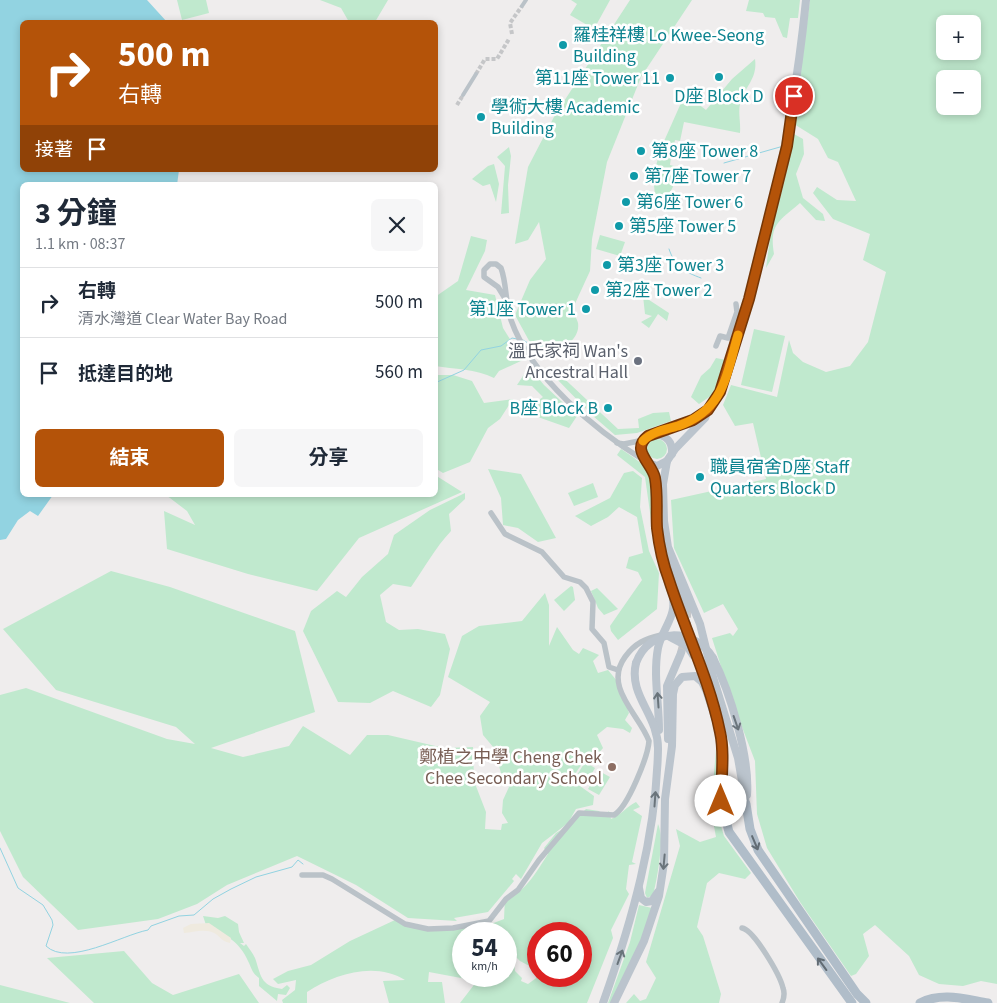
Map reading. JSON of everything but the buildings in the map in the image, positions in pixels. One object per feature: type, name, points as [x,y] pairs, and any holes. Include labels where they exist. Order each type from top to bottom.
[{"type":"main road","points":[[687,609],[671,565],[663,500],[664,475],[667,462],[672,454],[705,418],[720,392],[730,366],[749,299],[788,139],[806,0]]},
{"type":"main road","points":[[603,1003],[625,943],[653,821],[658,749],[656,669],[661,635],[674,609],[659,540],[656,483],[648,463],[641,454],[644,440],[651,435],[684,423],[708,410]]},
{"type":"main road","points":[[651,435],[660,434],[667,438],[671,445],[672,454]]},
{"type":"main road","points":[[648,463],[657,466],[667,462]]},
{"type":"main road","points":[[668,547],[698,618],[713,677],[738,758],[750,829],[758,850],[857,994],[866,1003]]},
{"type":"main road","points":[[668,580],[698,663],[721,735],[721,801],[725,819],[735,843],[850,1002]]},
{"type":"main road","points":[[661,635],[673,637],[687,646],[698,663]]},
{"type":"main road","points":[[658,749],[655,725],[636,686],[636,663],[642,652],[652,642],[663,636],[680,635],[693,639],[704,646],[720,676],[745,757],[748,781],[746,804]]},
{"type":"main road","points":[[667,779],[667,686],[681,653]]},
{"type":"main road","points":[[614,1003],[644,941],[662,881],[667,779],[676,684],[682,677],[694,676],[702,682],[708,694]]},
{"type":"main road","points":[[725,819],[726,802],[729,799],[737,798],[746,804]]},
{"type":"main road","points":[[639,884],[641,898],[650,902],[655,898],[662,881]]},
{"type":"main road","points":[[920,1003],[935,997],[948,996],[988,1003]]},
{"type":"street","points":[[522,6],[526,0]]},
{"type":"street","points":[[463,95],[476,74]]},
{"type":"street","points":[[506,300],[498,287],[489,281],[484,274],[487,265],[493,263],[498,265],[502,274],[508,310],[517,334],[534,362],[566,398],[615,442],[648,463]]},
{"type":"street","points":[[489,281],[496,282],[502,274]]},
{"type":"street","points":[[716,346],[720,336],[728,338],[737,312],[736,304]]},
{"type":"street","points":[[615,442],[624,444],[644,440]]},
{"type":"street","points":[[490,513],[506,535],[540,551],[564,577],[583,585],[592,596],[591,625],[604,643],[609,667],[618,670]]},
{"type":"street","points":[[302,875],[313,874],[332,879],[405,924],[417,928],[453,928],[489,921],[506,899],[518,890],[539,860],[579,813],[614,815],[622,807],[635,786],[649,741],[621,692],[618,670],[625,657],[639,642],[661,635]]},
{"type":"street","points":[[742,928],[753,934],[778,976],[784,991],[782,1003]]},
{"type":"green space","points":[[177,0],[206,0],[209,13],[182,20]]},
{"type":"green space","points":[[320,0],[388,0],[376,20],[348,20],[341,8]]},
{"type":"green space","points":[[571,0],[610,0],[594,29],[570,15],[577,4]]},
{"type":"green space","points":[[630,0],[692,0],[641,77],[607,162],[592,239],[590,271],[573,308],[578,323],[578,330],[571,342],[539,359],[515,315],[530,280],[546,259],[539,222],[528,240],[515,244],[528,167],[555,115]]},
{"type":"green space","points":[[749,0],[800,0],[798,18],[790,18],[787,38],[783,37],[775,18],[765,17],[763,13],[746,11]]},
{"type":"green space","points":[[810,0],[997,0],[997,984],[981,981],[963,986],[939,984],[919,975],[909,956],[875,925],[863,934],[869,956],[856,974],[851,976],[800,902],[767,848],[757,814],[755,761],[732,701],[712,638],[730,633],[733,636],[738,629],[723,604],[704,613],[674,548],[671,500],[766,479],[753,423],[735,426],[723,405],[731,385],[777,397],[789,340],[793,353],[803,362],[826,372],[850,366],[868,342],[886,272],[863,260],[870,234],[833,219],[813,193],[817,187],[837,200],[856,201],[838,162],[828,158],[818,139],[794,124]]},
{"type":"green space","points":[[755,59],[753,78],[740,104],[740,133],[684,122],[680,141],[675,140],[674,145],[681,147],[678,158],[671,157],[670,165],[682,168],[667,199],[655,195],[653,176],[661,148],[685,94],[706,110],[732,79]]},
{"type":"green space","points":[[794,134],[803,139],[804,154],[796,174],[803,198],[823,214],[825,221],[816,220],[800,203],[786,214],[774,229],[774,254],[766,268],[771,231],[785,179]]},
{"type":"green space","points":[[509,147],[511,156],[508,185],[509,213],[501,214],[505,166],[497,157]]},
{"type":"green space","points":[[494,164],[499,184],[496,202],[490,184],[483,186],[472,179],[488,166]]},
{"type":"green space","points":[[600,235],[625,242],[620,256],[596,249]]},
{"type":"green space","points":[[471,236],[487,240],[485,251],[466,290],[495,295],[503,328],[523,360],[499,371],[494,378],[472,371],[438,366],[438,295],[458,281]]},
{"type":"green space","points":[[643,296],[669,313],[667,321],[658,314],[649,328],[641,322],[652,316],[645,314]]},
{"type":"green space","points":[[754,329],[785,336],[772,392],[741,385]]},
{"type":"green space","points":[[716,358],[726,360],[715,393],[699,404],[691,397],[701,376],[710,368]]},
{"type":"green space","points":[[529,367],[544,385],[577,416],[569,428],[524,410],[543,397],[532,386],[517,385]]},
{"type":"green space","points":[[555,370],[618,429],[639,428],[638,419],[653,413],[669,412],[671,421],[637,433],[615,435],[593,416],[552,374]]},
{"type":"green space","points":[[438,375],[453,375],[472,381],[484,403],[513,399],[500,419],[488,428],[470,462],[443,473],[438,470]]},
{"type":"green space","points":[[657,439],[664,442],[667,449],[664,456],[657,459],[650,456],[647,449],[650,442]]},
{"type":"green space","points":[[621,449],[644,466],[653,480],[654,541],[645,477],[617,455]]},
{"type":"green space","points":[[488,469],[521,474],[556,538],[538,542],[518,528],[503,525],[501,498]]},
{"type":"green space","points":[[633,471],[642,478],[640,507],[649,551],[659,573],[657,609],[618,640],[611,631],[610,626],[642,580],[638,572],[626,568],[629,557],[643,553],[637,517],[619,507],[608,517],[591,526],[575,516],[610,498],[624,473]]},
{"type":"green space","points":[[438,477],[462,492],[359,538],[317,591],[248,574],[167,549],[164,511],[195,525],[187,511],[169,497],[438,497]]},
{"type":"green space","points":[[593,483],[598,497],[574,506],[568,493]]},
{"type":"green space","points":[[465,493],[465,499],[449,514],[451,531],[411,587],[393,584],[380,595],[386,622],[399,630],[418,629],[445,634],[450,649],[440,695],[431,707],[393,691],[370,703],[338,702],[303,631],[311,611],[337,591],[346,597],[362,577],[388,554],[394,535],[430,510]]},
{"type":"green space","points":[[111,571],[170,587],[295,631],[315,712],[211,748],[243,757],[289,746],[303,726],[350,755],[367,735],[388,735],[444,748],[473,747],[474,781],[486,812],[485,829],[501,830],[502,824],[508,823],[502,813],[503,800],[509,787],[501,773],[494,748],[483,735],[480,716],[490,702],[448,677],[462,636],[479,626],[522,621],[545,593],[549,605],[549,646],[557,627],[573,650],[579,654],[583,648],[599,655],[593,661],[598,673],[608,670],[617,681],[629,713],[625,720],[632,728],[630,733],[623,729],[607,727],[597,735],[603,748],[582,765],[573,781],[594,796],[593,805],[576,809],[568,823],[542,843],[521,879],[516,874],[512,879],[514,881],[488,912],[454,918],[457,921],[408,918],[356,885],[297,856],[227,885],[197,904],[158,919],[78,930],[23,877],[0,831],[0,695],[26,688],[167,739],[195,744],[176,727],[56,690],[3,629]]},
{"type":"green space","points":[[571,586],[573,587],[575,600],[564,611],[554,600]]},
{"type":"green space","points":[[597,588],[618,609],[604,615],[598,608],[591,591]]},
{"type":"green space","points":[[716,749],[718,816],[724,836],[751,873],[745,879],[719,873],[707,883],[697,927],[703,936],[721,994],[719,1003],[626,1003],[634,994],[640,1001],[646,999],[656,978],[646,962],[680,846],[676,829],[700,842],[716,837],[711,810]]},
{"type":"green space","points":[[585,762],[595,768],[585,786],[574,780]]},
{"type":"green space","points":[[599,771],[610,777],[599,795],[588,789]]},
{"type":"green space","points":[[636,802],[640,807],[633,810],[642,816],[632,862],[636,864],[629,865],[626,889],[629,894],[611,930],[613,938],[587,1003],[460,1003],[472,987],[517,987],[517,973],[522,978],[521,981],[527,984],[527,987],[592,987],[592,922],[527,922],[527,965],[517,958],[517,922],[496,922],[504,919],[505,897],[519,892],[535,874],[548,854],[544,848],[556,833],[568,826],[586,809],[599,811],[603,817],[609,811],[611,819]]},
{"type":"green space","points":[[658,824],[661,848],[658,869],[653,895],[647,898],[645,893]]},
{"type":"green space","points":[[639,905],[652,908],[643,936],[611,1003],[608,1003],[630,942]]},
{"type":"green space","points":[[203,916],[218,918],[225,916],[238,924],[244,943],[240,943],[244,946],[246,944],[253,954],[262,979],[275,988],[282,989],[287,985],[290,988],[286,995],[278,994],[277,1001],[259,986],[259,978],[253,973],[241,948],[219,931],[206,925]]},
{"type":"green space","points":[[395,920],[428,930],[452,929],[452,976],[429,972],[428,982],[442,982],[445,1003],[389,1003],[383,981],[405,980],[381,971],[355,972],[329,980],[307,992],[307,1003],[283,1003],[282,1000],[295,990],[296,980],[278,984],[273,979],[288,971],[311,965],[350,941]]},
{"type":"green space","points":[[124,951],[152,983],[173,995],[239,974],[259,1003],[94,1003],[47,958]]},
{"type":"green space","points":[[0,985],[70,1003],[0,1003]]},
{"type":"sand","points":[[209,923],[231,938],[230,943],[209,931],[184,933],[183,928],[191,924]]},
{"type":"water","points":[[0,0],[147,0],[165,20],[20,20],[20,172],[179,172],[177,182],[20,182],[20,497],[52,497],[38,516],[30,511],[18,520],[6,539],[0,540]]},
{"type":"waterway","points":[[724,163],[780,147]]},
{"type":"waterway","points":[[669,249],[674,260],[681,268],[701,278]]},
{"type":"waterway","points":[[438,382],[464,370],[481,350],[501,346],[512,338],[517,339]]},
{"type":"waterway","points":[[523,340],[536,348],[544,345]]},
{"type":"waterway","points":[[0,848],[18,888],[43,905],[52,920],[53,925],[46,946],[56,952],[68,953],[95,948],[148,930],[151,926],[179,916],[194,915],[213,899],[256,877],[292,867],[298,860],[303,864]]},
{"type":"tunnel","points":[[512,34],[510,23],[522,6]]},
{"type":"tunnel","points":[[476,74],[485,59],[497,59],[509,39]]},
{"type":"tunnel","points":[[457,105],[463,95]]},
{"type":"tunnel","points":[[681,653],[687,629],[687,609]]},
{"type":"slow traffic","points":[[643,441],[651,435],[693,420],[712,406],[720,392],[730,366],[738,335]]},
{"type":"place","name":"羅桂祥樓 Lo Kwee-Seong Building","points":[[563,45]]},
{"type":"place","name":"D座 Block D","points":[[719,77]]},
{"type":"place","name":"第11座 Tower 11","points":[[670,78]]},
{"type":"place","name":"學術大樓 Academic Building","points":[[481,117]]},
{"type":"place","name":"第8座 Tower 8","points":[[641,151]]},
{"type":"place","name":"第7座 Tower 7","points":[[634,176]]},
{"type":"place","name":"第6座 Tower 6","points":[[626,202]]},
{"type":"place","name":"第5座 Tower 5","points":[[619,226]]},
{"type":"place","name":"第3座 Tower 3","points":[[607,265]]},
{"type":"place","name":"第2座 Tower 2","points":[[595,290]]},
{"type":"place","name":"第1座 Tower 1","points":[[586,309]]},
{"type":"place","name":"溫氏家祠 Wan's Ancestral Hall","points":[[638,361]]},
{"type":"place","name":"B座 Block B","points":[[608,408]]},
{"type":"place","name":"職員宿舍D座 Staff Quarters Block D","points":[[700,477]]},
{"type":"place","name":"鄭植之中學 Cheng Chek Chee Secondary School","points":[[612,767]]},
{"type":"route","points":[[721,801],[721,735],[688,630],[668,580],[657,529],[656,483],[650,464],[643,458],[640,449],[641,444],[648,436],[693,420],[708,410],[720,392],[730,366],[749,299],[778,186],[787,146],[794,96]]}]
